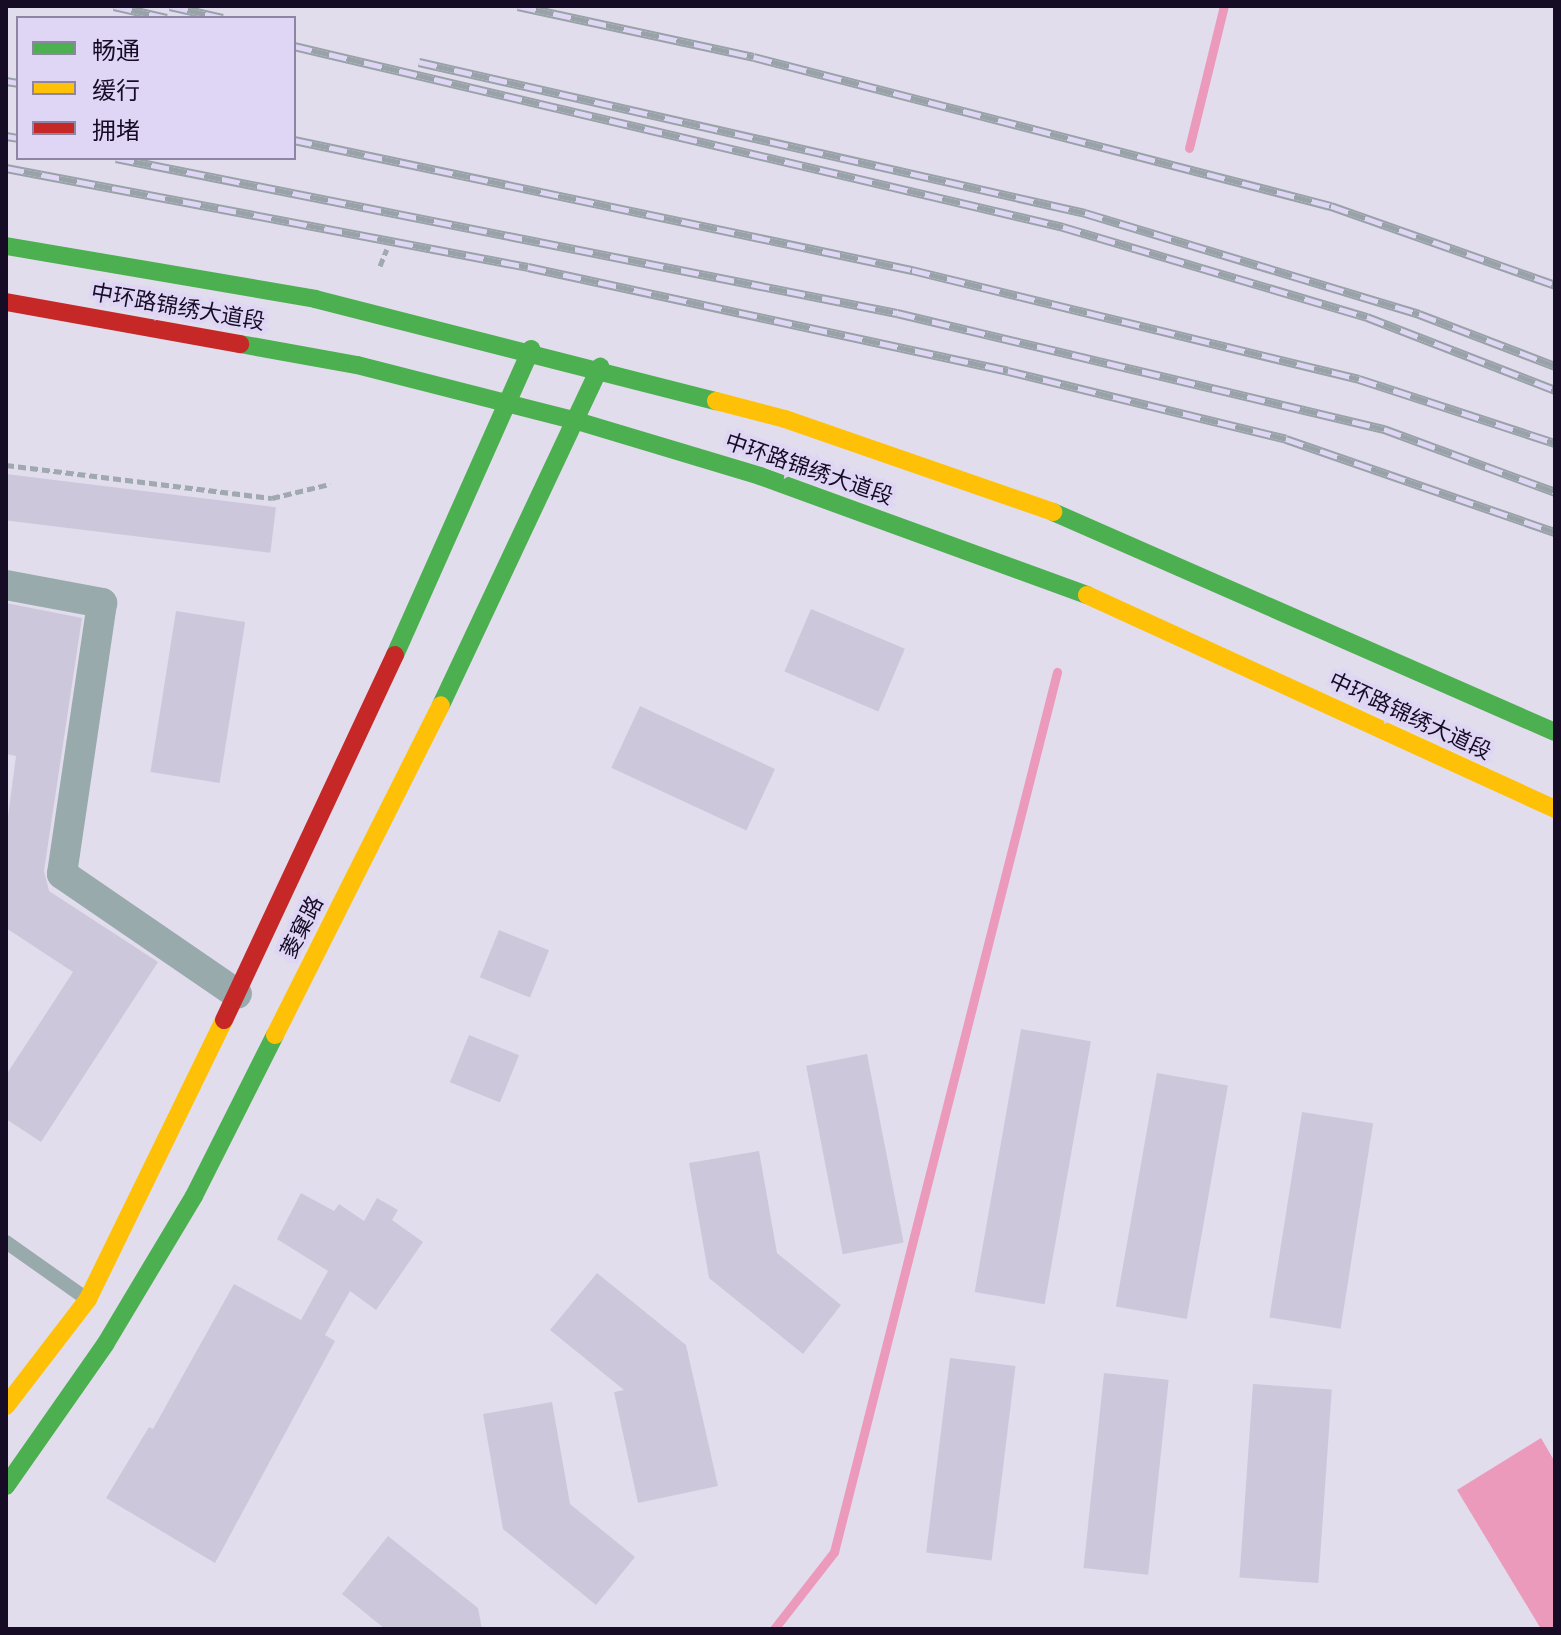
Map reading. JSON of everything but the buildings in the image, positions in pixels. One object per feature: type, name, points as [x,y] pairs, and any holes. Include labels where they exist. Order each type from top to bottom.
[{"type":"main road","name":"中环路锦绣大道段","points":[[6,246],[315,299],[531,349],[785,419],[1063,516],[1555,732]]},
{"type":"main road","name":"中环路锦绣大道段","points":[[6,302],[288,350],[577,421],[760,476],[1068,586],[1555,809]]},
{"type":"main road","name":"菱窠路","points":[[6,1406],[88,1299],[237,994],[531,349]]},
{"type":"main road","name":"菱窠路","points":[[6,1486],[106,1343],[194,1196],[577,421],[600,367]]},
{"type":"street","points":[[6,585],[102,603],[62,874],[237,994]]},
{"type":"lane","points":[[6,1242],[88,1299]]},
{"type":"path","points":[[380,266],[387,249]]},
{"type":"path","points":[[6,465],[272,498],[330,484]]},
{"type":"shaded area","points":[[1541,1438],[1555,1462],[1555,1629],[1541,1629],[1457,1490]]},
{"type":"waterway","points":[[1189,148],[1224,6]]},
{"type":"waterway","points":[[774,1629],[834,1552],[1057,672]]},
{"type":"railway","points":[[114,6],[158,16]]},
{"type":"railway","points":[[170,6],[214,16]]},
{"type":"railway","points":[[518,6],[754,57],[1331,206],[1555,285]]},
{"type":"railway","points":[[296,46],[1063,227],[1367,317],[1555,390]]},
{"type":"railway","points":[[419,62],[1085,213],[1419,314],[1555,366]]},
{"type":"railway","points":[[6,81],[16,83]]},
{"type":"railway","points":[[6,136],[16,138]]},
{"type":"railway","points":[[296,140],[912,270],[1359,379],[1555,443]]},
{"type":"railway","points":[[126,160],[897,313],[1384,429],[1555,492]]},
{"type":"railway","points":[[6,168],[528,267],[1008,371],[1286,439],[1555,532]]},
{"type":"traffic: fast","points":[[6,246],[315,299],[716,401]]},
{"type":"traffic: fast","points":[[240,344],[357,365],[577,421],[760,476],[1087,595]]},
{"type":"traffic: fast","points":[[395,655],[531,349]]},
{"type":"traffic: fast","points":[[441,705],[600,367]]},
{"type":"traffic: fast","points":[[1053,512],[1555,732]]},
{"type":"traffic: fast","points":[[6,1486],[106,1343],[194,1196],[275,1035]]},
{"type":"traffic: slow","points":[[716,401],[785,419],[1053,512]]},
{"type":"traffic: slow","points":[[1087,595],[1555,809]]},
{"type":"traffic: slow","points":[[275,1035],[441,705]]},
{"type":"traffic: slow","points":[[6,1406],[88,1299],[224,1020]]},
{"type":"traffic: jam","points":[[6,302],[240,344]]},
{"type":"traffic: jam","points":[[224,1020],[395,655]]}]
